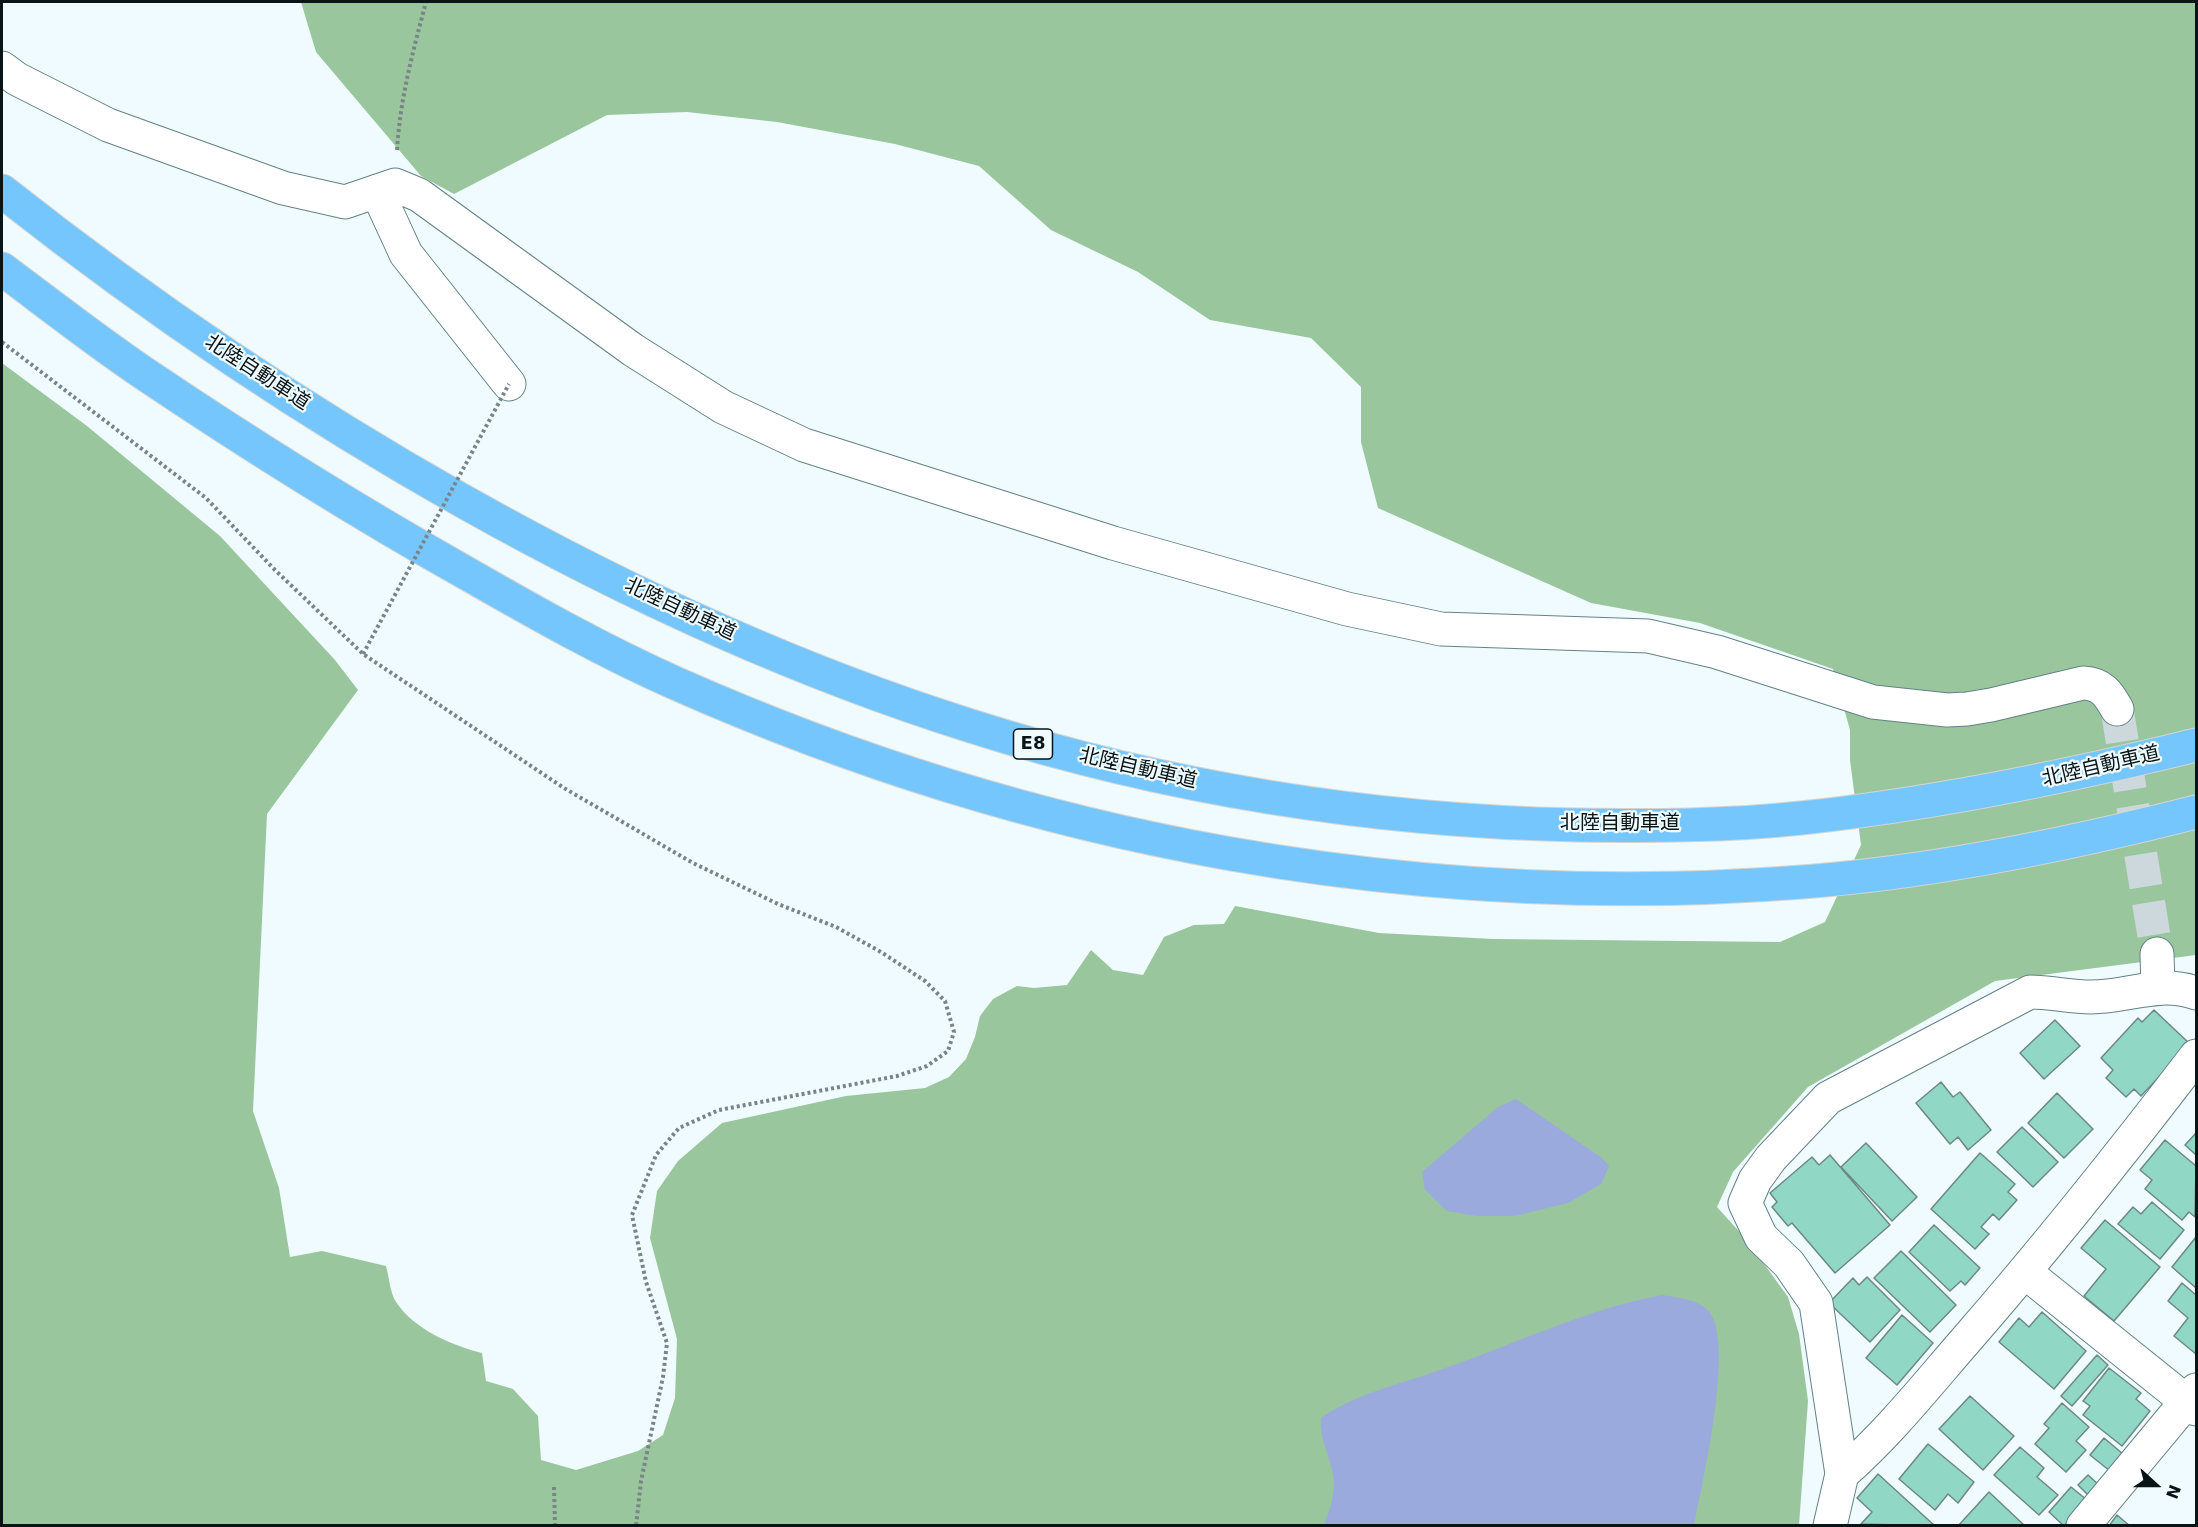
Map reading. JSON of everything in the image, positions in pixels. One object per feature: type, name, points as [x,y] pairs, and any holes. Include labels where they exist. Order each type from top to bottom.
[{"type":"highway","name":"北陸自動車道","points":[[2,190],[162,310],[296,399],[428,479],[568,557],[697,620],[829,677],[972,727],[1115,766],[1256,794],[1382,813],[1514,824],[1651,826],[1797,819],[1941,800],[2077,774],[2196,745]]},
{"type":"highway","points":[[2,269],[142,372],[267,453],[403,537],[536,613],[672,682],[812,739],[961,789],[1099,829],[1235,856],[1366,876],[1512,888],[1658,890],[1805,882],[1959,863],[2089,839],[2196,812]]},
{"type":"street","points":[[2,68],[17,79],[108,124],[283,188],[345,202],[386,188],[419,195],[633,350],[723,407],[804,445],[1113,543],[1347,609],[1441,629],[1648,636],[1717,652],[1873,702],[1947,710],[1967,709],[2083,683],[2092,684],[2106,691],[2117,709]]},
{"type":"street","points":[[386,188],[406,254],[509,384]]},
{"type":"street","points":[[2157,954],[2158,987]]},
{"type":"street","points":[[1830,1526],[1842,1474],[1816,1303],[1789,1264],[1761,1237],[1745,1203],[1755,1180],[1772,1158],[1828,1098],[2030,992],[2057,992],[2089,997],[2122,995],[2158,987],[2178,987],[2196,993]]},
{"type":"street","points":[[1842,1474],[1872,1448],[2025,1272],[2092,1192],[2196,1056]]},
{"type":"street","points":[[2025,1272],[2193,1400],[2082,1526]]},
{"type":"path","points":[[386,188],[412,51],[426,2]]},
{"type":"path","points":[[2,342],[206,498],[275,570],[363,654],[515,758],[693,863],[778,904],[836,927],[906,967],[945,1001],[954,1032],[948,1051],[927,1066],[897,1076],[719,1110],[679,1128],[656,1155],[632,1215],[646,1282],[667,1343],[663,1377],[640,1481],[636,1526]]},
{"type":"path","points":[[363,654],[509,384]]},
{"type":"path","points":[[554,1487],[555,1526]]},
{"type":"green space","points":[[301,2],[2196,2],[2196,955],[1995,981],[1808,1087],[1733,1172],[1717,1207],[1746,1239],[1788,1297],[1799,1334],[1808,1401],[1799,1525],[2,1525],[2,363],[87,426],[220,536],[335,660],[358,690],[267,814],[253,1111],[279,1188],[290,1257],[322,1251],[386,1266],[394,1298],[413,1321],[446,1341],[482,1353],[486,1381],[513,1389],[538,1416],[541,1460],[576,1470],[638,1451],[663,1435],[675,1398],[677,1339],[650,1238],[657,1191],[678,1161],[722,1123],[846,1096],[925,1088],[949,1077],[966,1059],[980,1016],[993,999],[1017,986],[1034,988],[1067,985],[1091,950],[1113,970],[1143,975],[1164,937],[1194,925],[1224,924],[1235,906],[1379,933],[1493,939],[1780,942],[1825,922],[1861,845],[1850,760],[1850,730],[1833,669],[1700,623],[1591,603],[1378,508],[1361,442],[1361,387],[1311,338],[1210,320],[1138,272],[1051,230],[979,166],[895,144],[777,122],[687,112],[607,115],[454,194],[421,176],[316,52]]},
{"type":"water","points":[[1516,1099],[1602,1158],[1609,1166],[1601,1184],[1568,1203],[1514,1216],[1477,1216],[1447,1211],[1425,1190],[1422,1172],[1498,1107]]},
{"type":"water","points":[[1662,1295],[1690,1300],[1703,1306],[1712,1316],[1717,1334],[1719,1359],[1714,1418],[1694,1525],[1324,1525],[1332,1500],[1334,1483],[1322,1435],[1321,1418],[1360,1397],[1460,1363],[1574,1319]]},
{"type":"building","points":[[2154,1010],[2190,1044],[2141,1096],[2134,1089],[2126,1097],[2106,1078],[2113,1070],[2101,1058],[2138,1018],[2142,1022]]},
{"type":"building","points":[[2055,1020],[2080,1046],[2044,1079],[2020,1053]]},
{"type":"building","points":[[1941,1082],[1953,1097],[1960,1092],[1991,1130],[1968,1150],[1958,1137],[1950,1144],[1916,1103]]},
{"type":"building","points":[[2057,1093],[2093,1129],[2064,1158],[2028,1123]]},
{"type":"building","points":[[2022,1127],[2058,1162],[2033,1187],[1997,1152]]},
{"type":"building","points":[[2196,1133],[2196,1155],[2185,1145]]},
{"type":"building","points":[[2165,1140],[2196,1166],[2195,1217],[2189,1212],[2182,1220],[2145,1189],[2152,1180],[2140,1170]]},
{"type":"building","points":[[1866,1143],[1917,1197],[1892,1221],[1841,1167]]},
{"type":"building","points":[[1980,1153],[2015,1184],[2008,1192],[2017,1200],[1999,1220],[1993,1214],[1981,1227],[1989,1234],[1975,1249],[1931,1209]]},
{"type":"building","points":[[1830,1155],[1890,1225],[1835,1273],[1792,1223],[1788,1226],[1772,1207],[1777,1202],[1770,1193],[1812,1157],[1819,1165]]},
{"type":"building","points":[[2152,1202],[2184,1230],[2160,1259],[2118,1224],[2133,1207],[2141,1214]]},
{"type":"building","points":[[2105,1220],[2160,1267],[2114,1321],[2084,1296],[2106,1269],[2081,1248]]},
{"type":"building","points":[[1934,1225],[1980,1268],[1965,1285],[1961,1281],[1950,1291],[1909,1252]]},
{"type":"building","points":[[2196,1237],[2196,1288],[2172,1267]]},
{"type":"building","points":[[1901,1251],[1956,1305],[1930,1332],[1874,1278]]},
{"type":"building","points":[[1867,1277],[1900,1310],[1870,1342],[1829,1303],[1853,1278],[1859,1285]]},
{"type":"building","points":[[2182,1283],[2196,1295],[2196,1354],[2174,1336],[2188,1318],[2168,1301]]},
{"type":"building","points":[[2042,1312],[2086,1351],[2054,1389],[1999,1342],[2019,1318],[2029,1327]]},
{"type":"building","points":[[1902,1315],[1933,1343],[1897,1385],[1866,1358]]},
{"type":"building","points":[[2097,1355],[2108,1365],[2072,1406],[2061,1396]]},
{"type":"building","points":[[2109,1368],[2141,1393],[2136,1399],[2150,1411],[2122,1446],[2083,1415],[2090,1406],[2083,1401]]},
{"type":"building","points":[[1970,1396],[2014,1436],[1983,1470],[1939,1429]]},
{"type":"building","points":[[2062,1403],[2089,1427],[2076,1441],[2086,1450],[2066,1472],[2035,1444],[2049,1428],[2044,1424]]},
{"type":"building","points":[[2104,1438],[2123,1454],[2110,1471],[2090,1455]]},
{"type":"building","points":[[1928,1444],[1974,1482],[1958,1503],[1948,1494],[1935,1510],[1899,1479]]},
{"type":"building","points":[[2020,1447],[2044,1468],[2037,1477],[2058,1495],[2039,1515],[1994,1475]]},
{"type":"building","points":[[1878,1474],[1935,1526],[1861,1524],[1872,1512],[1857,1498]]},
{"type":"building","points":[[2088,1475],[2099,1485],[2089,1496],[2078,1485]]},
{"type":"building","points":[[2071,1487],[2087,1500],[2064,1526],[2049,1512]]},
{"type":"building","points":[[1989,1492],[2025,1526],[1958,1526]]},
{"type":"building","points":[[2117,1515],[2130,1526],[2109,1526]]},
{"type":"tunnel","points":[[2117,709],[2157,954]]}]
